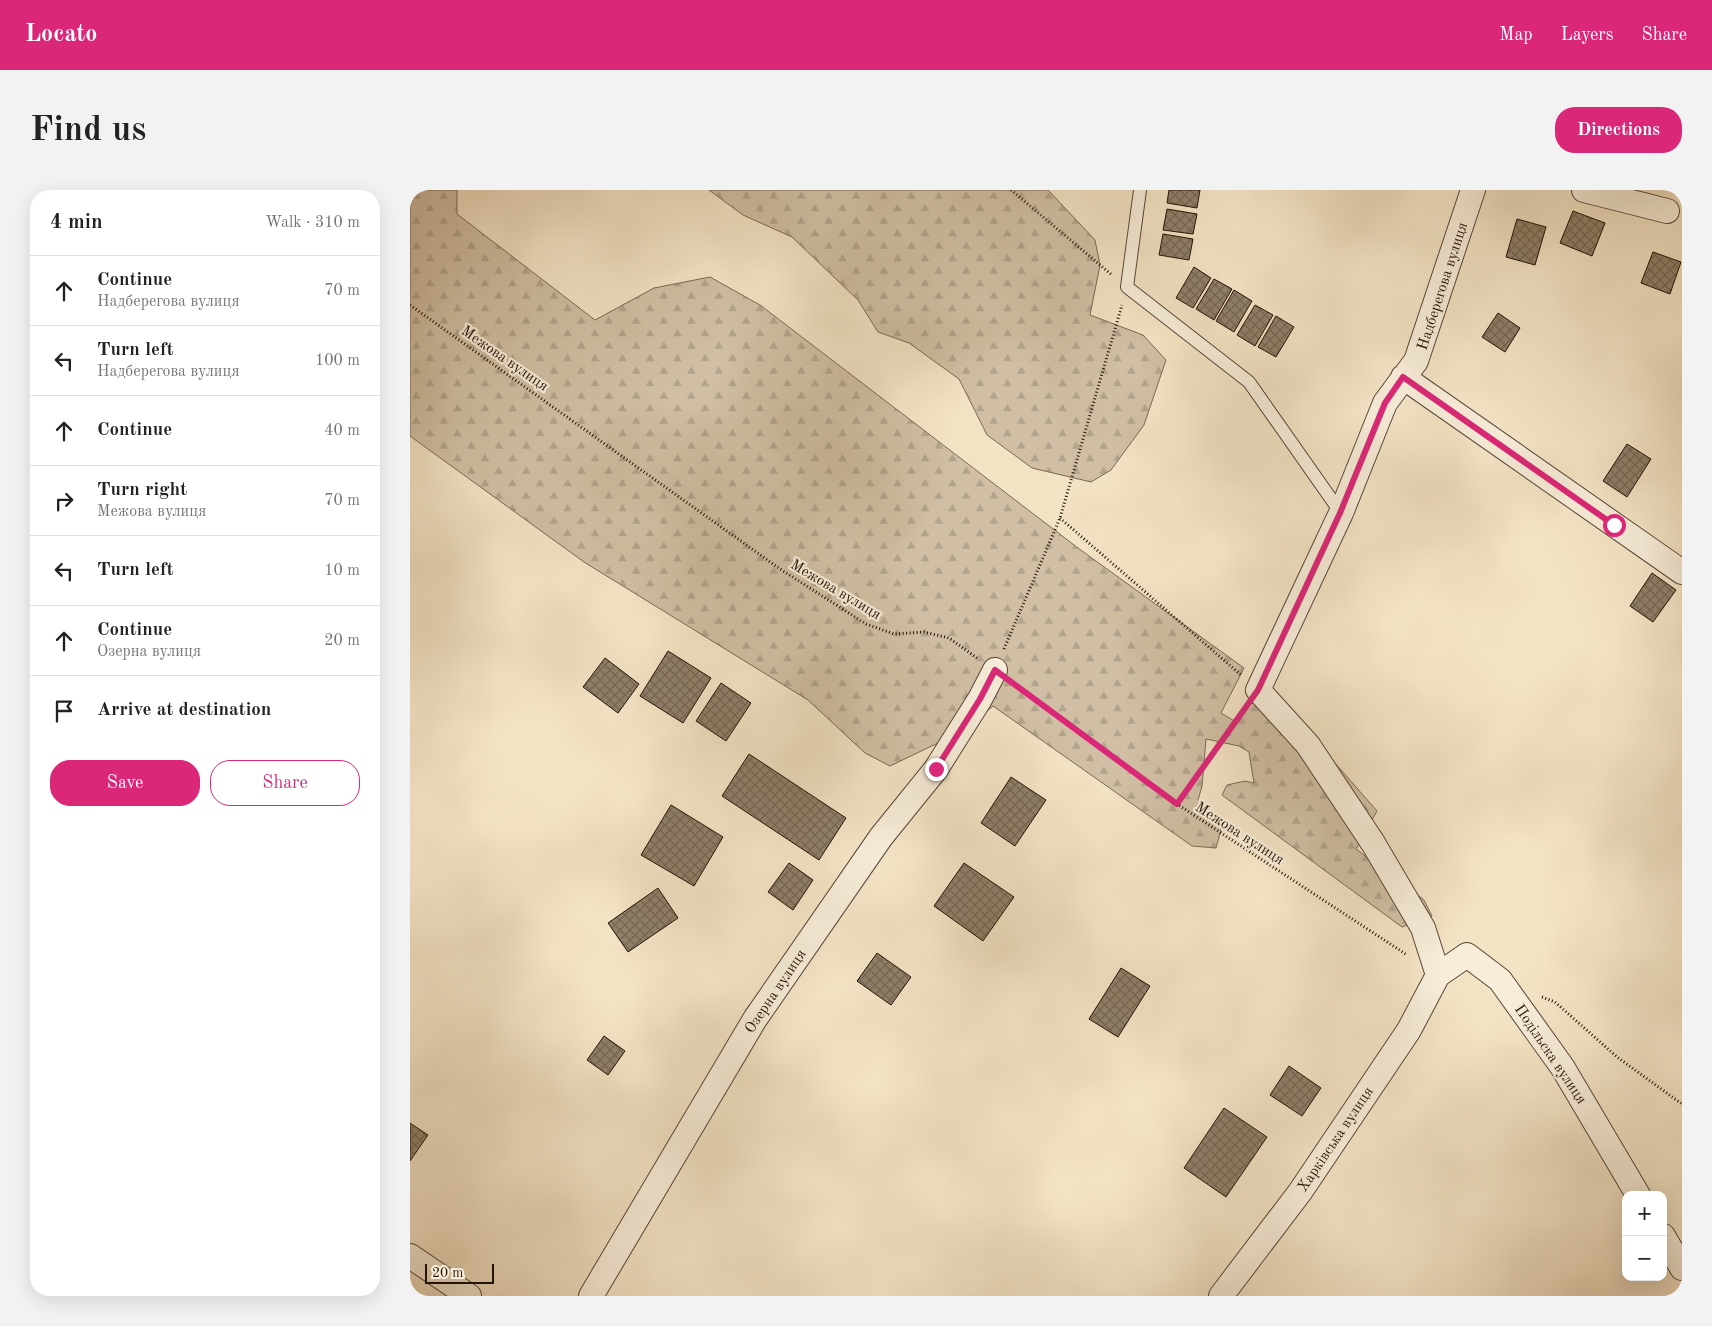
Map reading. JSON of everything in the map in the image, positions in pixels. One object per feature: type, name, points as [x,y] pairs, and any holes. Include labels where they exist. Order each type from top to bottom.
[{"type":"street","name":"Надберегова вулиця","points":[[1258,690],[1340,513],[1385,403],[1416,361],[1427,333],[1473,190]]},
{"type":"street","points":[[1584,190],[1667,211]]},
{"type":"street","points":[[1403,377],[1682,572]]},
{"type":"street","name":"Озерна вулиця","points":[[591,1296],[755,1019],[881,838],[936,769],[980,699],[995,670]]},
{"type":"street","points":[[1258,690],[1308,745],[1373,843],[1423,928],[1438,975]]},
{"type":"street","name":"Подільска вулиця","points":[[1438,975],[1467,955],[1500,980],[1563,1068],[1636,1191]]},
{"type":"street","name":"Харківська вулиця","points":[[1221,1296],[1300,1192],[1409,1030],[1438,975]]},
{"type":"street","points":[[1667,1243],[1682,1268]]},
{"type":"street","points":[[410,1256],[469,1296]]},
{"type":"lane","points":[[1140,190],[1127,287],[1248,382],[1340,513]]},
{"type":"path","points":[[995,670],[1060,518],[1127,287],[1010,190]]},
{"type":"path","name":"Межова вулиця","points":[[410,305],[780,569],[866,624],[894,634],[924,632],[949,638],[1177,804],[1438,975]]},
{"type":"path","points":[[1060,518],[1258,690],[1177,804]]},
{"type":"path","points":[[1536,995],[1554,1002],[1617,1057],[1682,1104]]},
{"type":"green space","points":[[410,190],[457,190],[457,214],[595,320],[654,288],[710,277],[760,305],[1078,548],[1244,668],[1221,713],[1236,722],[1248,703],[1285,706],[1377,811],[1356,849],[1424,900],[1432,916],[1402,927],[1222,795],[1227,785],[1245,781],[1254,783],[1249,752],[1239,746],[1206,739],[1202,786],[1198,800],[1223,822],[1216,848],[1192,846],[993,706],[963,731],[890,766],[865,753],[808,700],[584,562],[410,436]]},
{"type":"green space","points":[[709,190],[1048,190],[1095,240],[1100,265],[1090,315],[1143,335],[1166,360],[1144,425],[1111,470],[1091,482],[1032,468],[987,435],[959,379],[909,343],[878,332],[858,300],[792,237],[743,215]]},
{"type":"building","points":[[1169,190],[1200,190],[1197,208],[1167,203]]},
{"type":"building","points":[[1167,209],[1197,214],[1193,234],[1163,230]]},
{"type":"building","points":[[1573,211],[1605,223],[1592,256],[1560,243]]},
{"type":"building","points":[[1517,219],[1546,227],[1535,265],[1506,257]]},
{"type":"building","points":[[1163,234],[1193,239],[1189,260],[1159,255]]},
{"type":"building","points":[[1653,252],[1681,262],[1670,294],[1641,283]]},
{"type":"building","points":[[1194,267],[1211,278],[1193,308],[1176,298]]},
{"type":"building","points":[[1214,279],[1232,289],[1214,320],[1196,309]]},
{"type":"building","points":[[1234,290],[1252,301],[1234,332],[1216,321]]},
{"type":"building","points":[[1255,305],[1273,315],[1255,346],[1237,335]]},
{"type":"building","points":[[1498,313],[1520,328],[1505,352],[1482,337]]},
{"type":"building","points":[[1276,316],[1294,327],[1276,357],[1258,347]]},
{"type":"building","points":[[1627,444],[1651,459],[1627,497],[1603,481]]},
{"type":"building","points":[[1652,573],[1676,590],[1653,622],[1630,606]]},
{"type":"building","points":[[668,651],[711,678],[683,723],[640,696]]},
{"type":"building","points":[[605,658],[639,684],[618,713],[583,687]]},
{"type":"building","points":[[721,683],[751,703],[726,741],[696,721]]},
{"type":"building","points":[[749,754],[846,818],[819,860],[722,796]]},
{"type":"building","points":[[1011,777],[1046,800],[1015,846],[981,823]]},
{"type":"building","points":[[671,805],[723,837],[694,886],[641,855]]},
{"type":"building","points":[[789,863],[813,880],[793,910],[768,892]]},
{"type":"building","points":[[964,863],[1014,897],[983,941],[934,906]]},
{"type":"building","points":[[658,888],[678,918],[628,952],[608,923]]},
{"type":"building","points":[[877,953],[911,977],[891,1005],[857,981]]},
{"type":"building","points":[[1121,968],[1150,986],[1118,1037],[1089,1019]]},
{"type":"building","points":[[604,1036],[625,1051],[608,1075],[587,1060]]},
{"type":"building","points":[[1289,1066],[1321,1088],[1302,1116],[1270,1095]]},
{"type":"building","points":[[1224,1108],[1267,1137],[1226,1197],[1184,1168]]},
{"type":"building","points":[[410,1123],[428,1135],[410,1161]]},
{"type":"route","points":[[936,769],[980,699],[995,670],[1177,804],[1258,690],[1340,513],[1385,403],[1403,377],[1614,525]]}]
